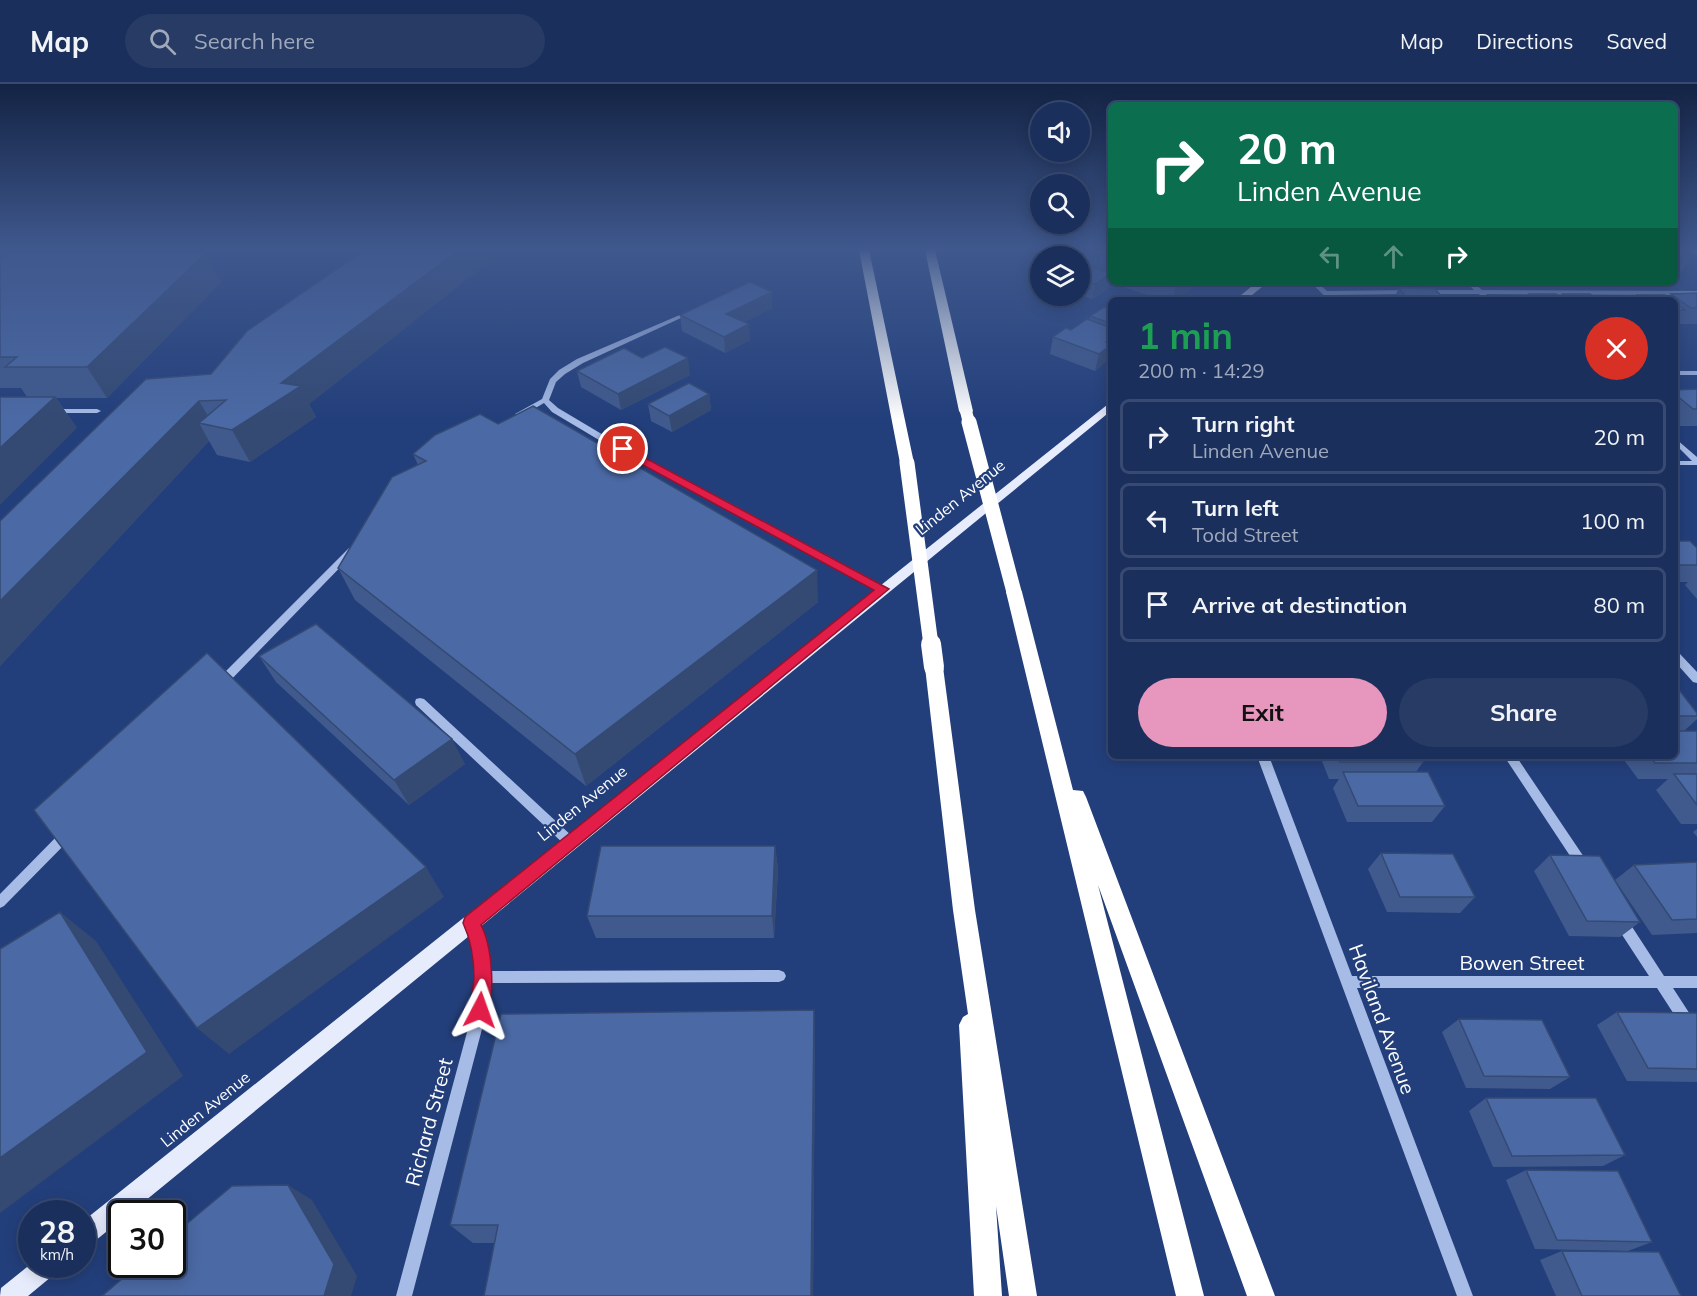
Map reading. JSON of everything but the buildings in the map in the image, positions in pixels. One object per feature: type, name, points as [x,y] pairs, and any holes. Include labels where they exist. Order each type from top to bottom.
[{"type":"highway","points":[[875,307],[907,463],[964,910],[1023,1296]]},
{"type":"highway","points":[[943,307],[966,411],[1044,710],[1190,1296]]},
{"type":"highway","points":[[1044,710],[1261,1296]]},
{"type":"highway","points":[[964,910],[988,1296]]},
{"type":"main road","name":"Linden Avenue","points":[[96,1226],[1108,407]]},
{"type":"main road","points":[[9,1296],[32,1278]]},
{"type":"street","points":[[505,422],[545,399],[554,381],[562,372],[580,361],[698,309]]},
{"type":"street","points":[[1678,373],[1697,373]]},
{"type":"street","points":[[545,399],[555,410],[602,438],[883,589]]},
{"type":"street","points":[[43,411],[97,411]]},
{"type":"street","points":[[1678,443],[1697,462]]},
{"type":"street","points":[[1678,463],[1697,462]]},
{"type":"street","points":[[216,688],[360,542]]},
{"type":"street","points":[[1678,659],[1697,679]]},
{"type":"street","points":[[420,702],[570,842]]},
{"type":"street","name":"Haviland Avenue","points":[[1264,759],[1465,1296]]},
{"type":"street","points":[[1512,759],[1589,874]]},
{"type":"street","points":[[0,902],[72,829]]},
{"type":"street","points":[[1609,904],[1697,1037]]},
{"type":"street","name":"Richard Street","points":[[404,1296],[480,1010],[482,977],[479,938],[471,923]]},
{"type":"street","points":[[482,977],[779,976]]},
{"type":"street","name":"Bowen Street","points":[[1348,982],[1697,982]]},
{"type":"route","points":[[480,1010],[482,977],[479,938],[471,923],[883,589],[623,449]]}]
